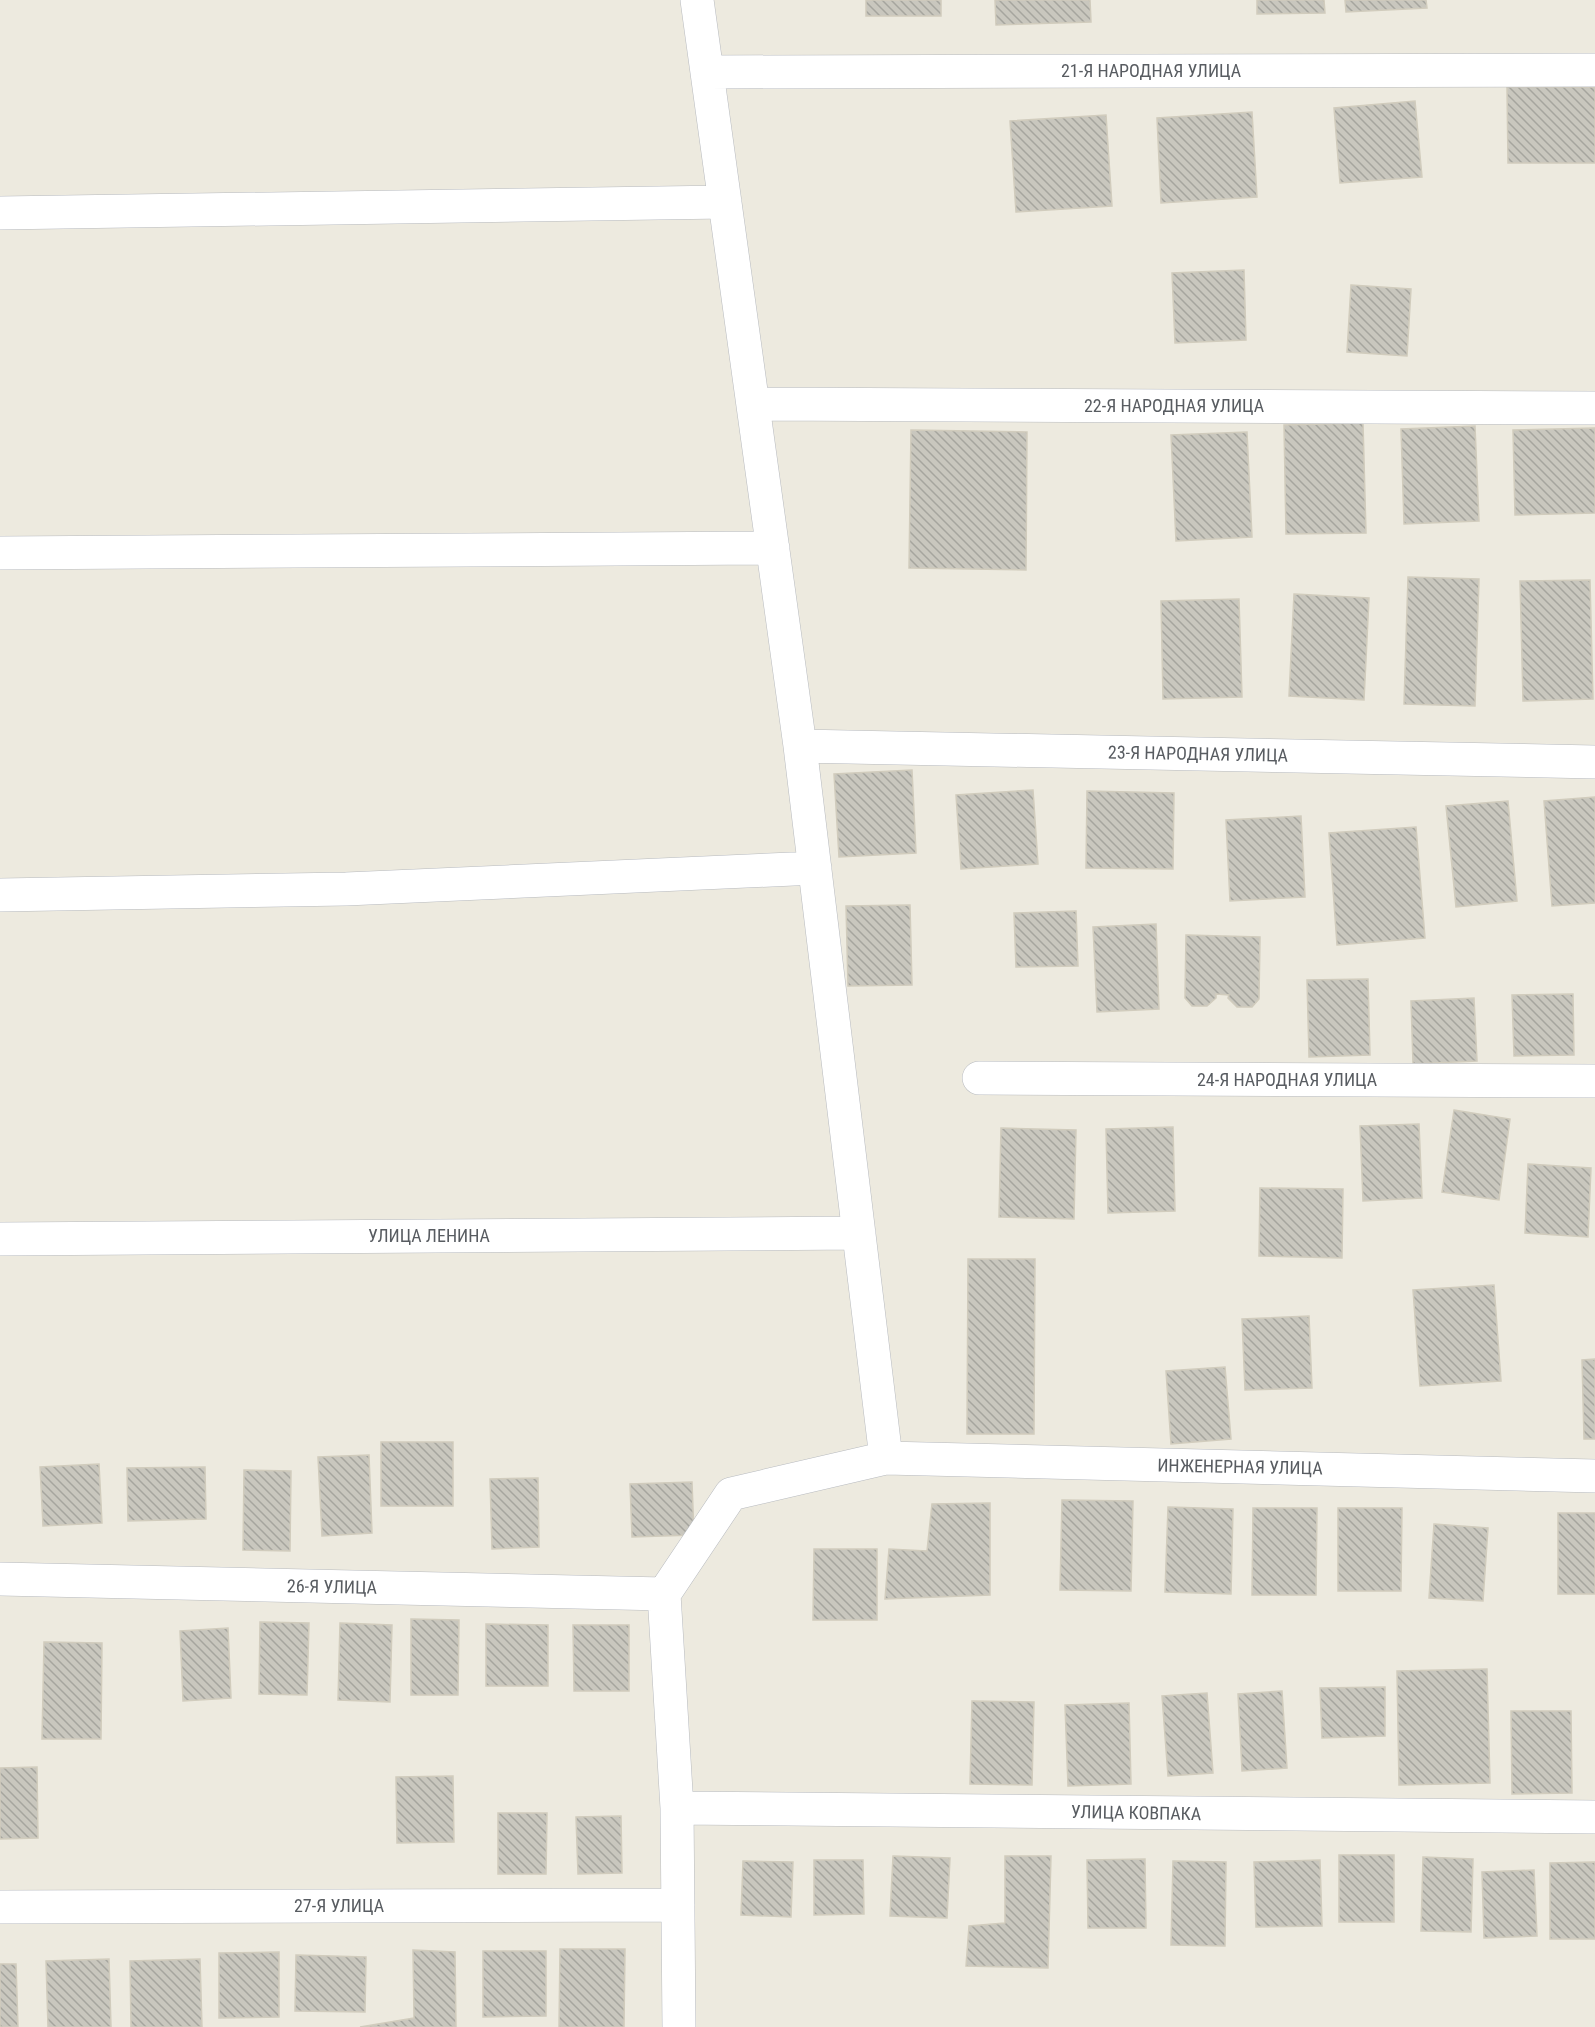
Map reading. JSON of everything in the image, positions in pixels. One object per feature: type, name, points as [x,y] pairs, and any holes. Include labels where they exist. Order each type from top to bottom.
[{"type":"street","points":[[697,0],[800,746],[886,1458]]},
{"type":"street","name":"21-Я НАРОДНАЯ УЛИЦА","points":[[707,72],[1595,70]]},
{"type":"street","points":[[0,213],[725,202]]},
{"type":"street","name":"22-Я НАРОДНАЯ УЛИЦА","points":[[753,404],[1595,408]]},
{"type":"street","points":[[0,553],[773,548]]},
{"type":"street","name":"23-Я НАРОДНАЯ УЛИЦА","points":[[800,746],[1595,762]]},
{"type":"street","points":[[0,896],[346,889],[815,867]]},
{"type":"street","name":"24-Я НАРОДНАЯ УЛИЦА","points":[[979,1078],[1595,1081]]},
{"type":"street","name":"УЛИЦА ЛЕНИНА","points":[[0,1239],[859,1233]]},
{"type":"street","name":"ИНЖЕНЕРНАЯ УЛИЦА","points":[[664,1594],[731,1494],[886,1458],[1595,1476]]},
{"type":"street","name":"26-Я УЛИЦА","points":[[0,1579],[664,1594]]},
{"type":"street","points":[[664,1594],[677,1808],[679,2027]]},
{"type":"street","name":"УЛИЦА КОВПАКА","points":[[677,1808],[1595,1817]]},
{"type":"street","name":"27-Я УЛИЦА","points":[[0,1908],[678,1905]]},
{"type":"building","points":[[866,0],[941,0],[941,16],[866,16]]},
{"type":"building","points":[[995,0],[1090,0],[1091,22],[996,25]]},
{"type":"building","points":[[1257,0],[1324,0],[1325,13],[1257,14]]},
{"type":"building","points":[[1345,0],[1426,0],[1427,8],[1346,12]]},
{"type":"building","points":[[1507,87],[1595,87],[1595,163],[1508,163]]},
{"type":"building","points":[[1415,101],[1422,177],[1340,183],[1334,108]]},
{"type":"building","points":[[1252,112],[1257,197],[1161,203],[1157,118]]},
{"type":"building","points":[[1106,115],[1112,206],[1016,212],[1010,121]]},
{"type":"building","points":[[1244,270],[1246,340],[1175,343],[1172,273]]},
{"type":"building","points":[[1351,285],[1411,289],[1407,356],[1347,352]]},
{"type":"building","points":[[1363,423],[1366,533],[1286,534],[1284,425]]},
{"type":"building","points":[[1475,426],[1479,521],[1404,524],[1401,429]]},
{"type":"building","points":[[1595,428],[1595,513],[1515,515],[1513,430]]},
{"type":"building","points":[[911,430],[1027,432],[1026,570],[909,568]]},
{"type":"building","points":[[1247,432],[1252,537],[1176,541],[1171,435]]},
{"type":"building","points":[[1408,577],[1479,579],[1475,706],[1404,704]]},
{"type":"building","points":[[1590,580],[1593,699],[1523,701],[1520,581]]},
{"type":"building","points":[[1294,594],[1369,598],[1364,700],[1289,696]]},
{"type":"building","points":[[1239,599],[1242,697],[1163,699],[1161,601]]},
{"type":"building","points":[[912,770],[916,853],[839,857],[834,774]]},
{"type":"building","points":[[1033,790],[1038,864],[961,869],[956,795]]},
{"type":"building","points":[[1087,791],[1174,793],[1173,869],[1086,868]]},
{"type":"building","points":[[1595,797],[1595,903],[1552,906],[1544,801]]},
{"type":"building","points":[[1508,801],[1517,901],[1456,907],[1446,806]]},
{"type":"building","points":[[1301,816],[1305,897],[1230,901],[1226,820]]},
{"type":"building","points":[[1416,827],[1425,938],[1337,945],[1329,833]]},
{"type":"building","points":[[910,905],[912,985],[848,986],[846,906]]},
{"type":"building","points":[[1076,911],[1078,966],[1016,967],[1014,913]]},
{"type":"building","points":[[1156,924],[1159,1009],[1097,1012],[1093,927]]},
{"type":"building","points":[[1186,935],[1260,937],[1259,999],[1252,1007],[1237,1007],[1228,998],[1229,995],[1216,994],[1216,998],[1207,1006],[1192,1006],[1185,998]]},
{"type":"building","points":[[1368,979],[1370,1055],[1309,1057],[1307,980]]},
{"type":"building","points":[[1573,994],[1574,1055],[1514,1056],[1512,995]]},
{"type":"building","points":[[1474,998],[1477,1061],[1413,1064],[1411,1001]]},
{"type":"building","points":[[1454,1110],[1510,1119],[1499,1200],[1442,1192]]},
{"type":"building","points":[[1419,1124],[1422,1198],[1363,1201],[1360,1126]]},
{"type":"building","points":[[1173,1127],[1175,1211],[1108,1213],[1106,1129]]},
{"type":"building","points":[[1001,1128],[1076,1130],[1074,1219],[999,1217]]},
{"type":"building","points":[[1528,1164],[1591,1168],[1588,1237],[1525,1233]]},
{"type":"building","points":[[1260,1188],[1343,1189],[1342,1258],[1259,1256]]},
{"type":"building","points":[[968,1259],[1035,1259],[1034,1434],[967,1434]]},
{"type":"building","points":[[1494,1285],[1501,1381],[1420,1386],[1413,1290]]},
{"type":"building","points":[[1309,1316],[1312,1388],[1245,1390],[1242,1319]]},
{"type":"building","points":[[1595,1359],[1595,1439],[1584,1439],[1582,1360]]},
{"type":"building","points":[[1225,1367],[1231,1439],[1171,1444],[1166,1371]]},
{"type":"building","points":[[381,1442],[453,1442],[453,1506],[381,1506]]},
{"type":"building","points":[[369,1455],[372,1533],[322,1536],[318,1457]]},
{"type":"building","points":[[99,1464],[102,1523],[43,1526],[40,1467]]},
{"type":"building","points":[[205,1467],[206,1519],[128,1521],[127,1468]]},
{"type":"building","points":[[244,1470],[291,1471],[290,1551],[243,1550]]},
{"type":"building","points":[[538,1478],[539,1547],[492,1549],[490,1479]]},
{"type":"building","points":[[692,1482],[694,1535],[632,1537],[630,1484]]},
{"type":"building","points":[[1062,1500],[1133,1501],[1131,1591],[1060,1590]]},
{"type":"building","points":[[990,1503],[990,1595],[885,1599],[889,1549],[927,1551],[932,1504]]},
{"type":"building","points":[[1168,1507],[1233,1509],[1231,1594],[1165,1592]]},
{"type":"building","points":[[1253,1508],[1317,1508],[1316,1595],[1252,1595]]},
{"type":"building","points":[[1338,1508],[1402,1508],[1401,1591],[1338,1591]]},
{"type":"building","points":[[1558,1513],[1595,1513],[1595,1594],[1558,1594]]},
{"type":"building","points":[[1434,1524],[1488,1528],[1483,1601],[1429,1598]]},
{"type":"building","points":[[814,1549],[877,1549],[877,1620],[813,1620]]},
{"type":"building","points":[[411,1619],[459,1620],[458,1695],[411,1695]]},
{"type":"building","points":[[260,1622],[309,1623],[307,1695],[259,1694]]},
{"type":"building","points":[[340,1623],[392,1625],[390,1702],[338,1700]]},
{"type":"building","points":[[486,1624],[548,1625],[548,1686],[486,1686]]},
{"type":"building","points":[[573,1625],[629,1625],[629,1691],[574,1691]]},
{"type":"building","points":[[228,1628],[231,1698],[183,1701],[180,1631]]},
{"type":"building","points":[[44,1642],[102,1643],[101,1739],[42,1739]]},
{"type":"building","points":[[1487,1669],[1490,1783],[1399,1785],[1397,1671]]},
{"type":"building","points":[[1385,1687],[1385,1736],[1322,1738],[1320,1688]]},
{"type":"building","points":[[1282,1691],[1287,1768],[1242,1771],[1238,1694]]},
{"type":"building","points":[[1207,1693],[1213,1773],[1168,1776],[1162,1696]]},
{"type":"building","points":[[972,1701],[1034,1702],[1032,1785],[970,1784]]},
{"type":"building","points":[[1129,1703],[1131,1784],[1068,1786],[1065,1705]]},
{"type":"building","points":[[1511,1711],[1571,1711],[1572,1793],[1512,1794]]},
{"type":"building","points":[[37,1767],[38,1838],[0,1839],[0,1768]]},
{"type":"building","points":[[453,1776],[454,1842],[397,1843],[396,1777]]},
{"type":"building","points":[[498,1813],[547,1813],[546,1874],[498,1874]]},
{"type":"building","points":[[621,1816],[622,1873],[578,1874],[576,1817]]},
{"type":"building","points":[[1339,1855],[1394,1855],[1394,1922],[1339,1922]]},
{"type":"building","points":[[893,1856],[950,1858],[947,1918],[890,1916]]},
{"type":"building","points":[[1005,1856],[1051,1856],[1048,1968],[966,1966],[969,1926],[1005,1923]]},
{"type":"building","points":[[1423,1857],[1473,1859],[1471,1932],[1421,1931]]},
{"type":"building","points":[[1145,1859],[1146,1928],[1088,1928],[1087,1860]]},
{"type":"building","points":[[814,1860],[863,1860],[864,1914],[814,1915]]},
{"type":"building","points":[[1320,1860],[1322,1926],[1256,1927],[1254,1862]]},
{"type":"building","points":[[743,1861],[793,1862],[791,1917],[741,1915]]},
{"type":"building","points":[[1173,1861],[1226,1862],[1225,1946],[1171,1945]]},
{"type":"building","points":[[1595,1862],[1595,1939],[1550,1939],[1550,1863]]},
{"type":"building","points":[[1534,1870],[1537,1936],[1484,1938],[1482,1872]]},
{"type":"building","points":[[560,1949],[625,1949],[624,2027],[559,2027]]},
{"type":"building","points":[[413,1950],[455,1952],[456,2027],[360,2027],[414,2018]]},
{"type":"building","points":[[483,1951],[546,1951],[546,2016],[483,2017]]},
{"type":"building","points":[[279,1952],[279,2017],[219,2018],[219,1953]]},
{"type":"building","points":[[296,1955],[366,1957],[365,2012],[295,2011]]},
{"type":"building","points":[[109,1959],[111,2027],[48,2027],[46,1961]]},
{"type":"building","points":[[200,1959],[202,2027],[131,2027],[130,1961]]},
{"type":"building","points":[[0,1964],[16,1964],[18,2027],[0,2027]]}]
